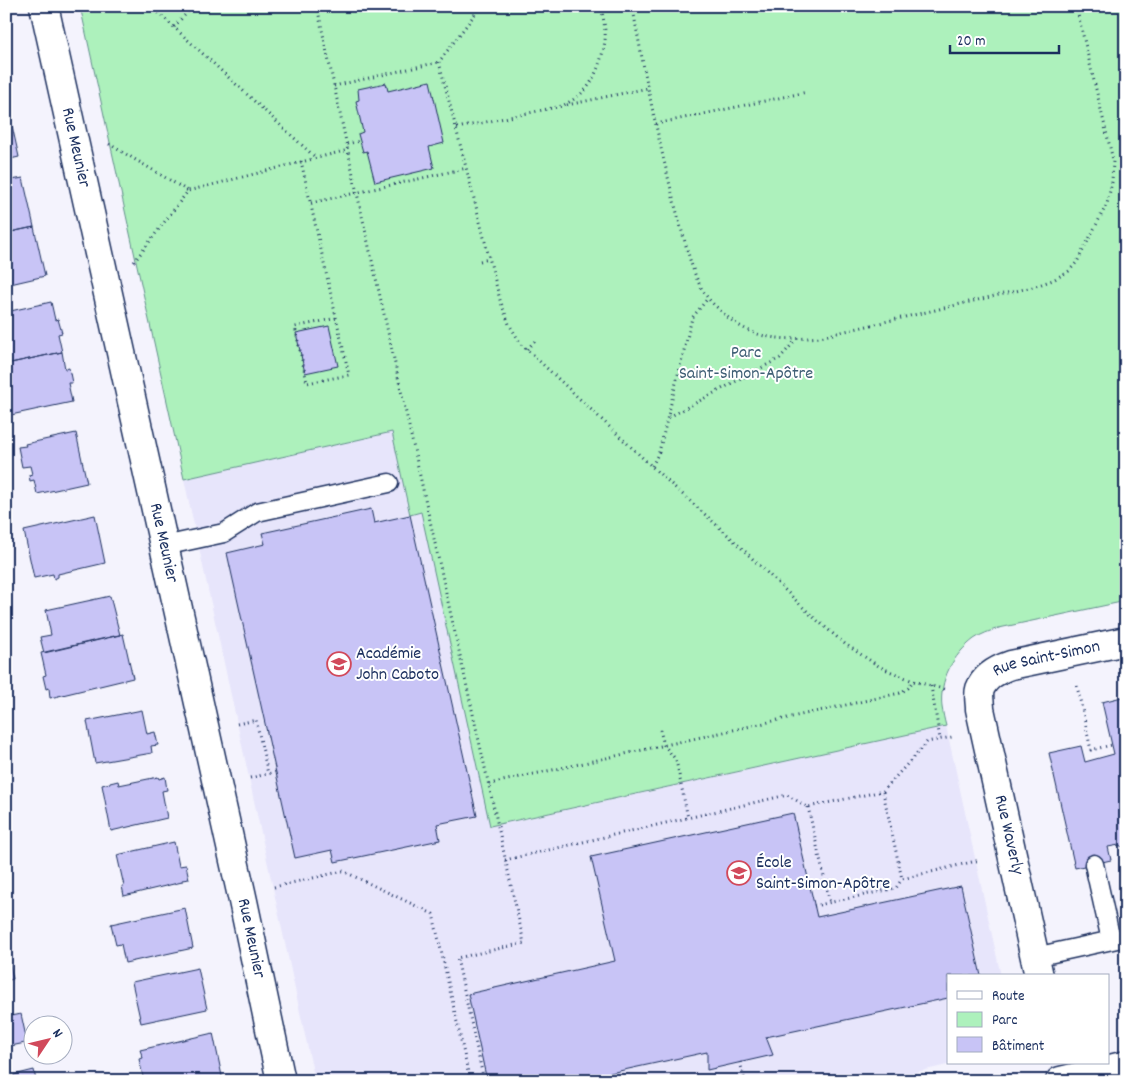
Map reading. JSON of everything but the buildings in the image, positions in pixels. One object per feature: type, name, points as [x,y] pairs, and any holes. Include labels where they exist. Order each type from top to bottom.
[{"type":"street","name":"Rue Meunier","points":[[44,6],[243,901],[281,1081]]},
{"type":"street","name":"Rue Saint-Simon","points":[[979,695],[985,681],[1003,667],[1126,640]]},
{"type":"street","name":"Rue Waverly","points":[[979,695],[982,718],[1037,966]]},
{"type":"street","points":[[1061,1076],[1126,1065]]},
{"type":"lane","points":[[164,546],[224,533],[257,512],[390,483]]},
{"type":"lane","points":[[1037,966],[1118,938],[1094,864]]},
{"type":"path","points":[[151,6],[316,158]]},
{"type":"path","points":[[174,27],[193,6]]},
{"type":"path","points":[[317,6],[524,943],[457,958],[484,1081]]},
{"type":"path","points":[[334,86],[439,62],[482,6]]},
{"type":"path","points":[[562,106],[574,100],[586,90],[593,79],[605,41],[601,6]]},
{"type":"path","points":[[633,6],[648,88],[674,203],[698,280],[708,298],[726,317],[749,332],[774,338],[796,340],[820,337],[1034,287],[1053,280],[1069,271],[1077,262],[1107,204],[1112,182],[1113,160],[1076,6]]},
{"type":"path","points":[[439,62],[500,300],[509,324],[521,344],[729,536],[812,616],[845,644],[880,667],[913,681],[947,690]]},
{"type":"path","points":[[457,128],[648,88]]},
{"type":"path","points":[[656,124],[807,92]]},
{"type":"path","points":[[104,141],[188,190]]},
{"type":"path","points":[[347,144],[360,141]]},
{"type":"path","points":[[132,264],[188,190],[348,150]]},
{"type":"path","points":[[301,161],[337,318],[349,374],[307,384],[294,327],[337,318]]},
{"type":"path","points":[[311,203],[467,168]]},
{"type":"path","points":[[480,261],[490,259]]},
{"type":"path","points":[[652,466],[659,452],[692,318],[708,298]]},
{"type":"path","points":[[527,349],[537,339]]},
{"type":"path","points":[[668,418],[780,358],[796,340]]},
{"type":"path","points":[[489,784],[900,693],[908,688],[913,681]]},
{"type":"path","points":[[931,686],[940,739]]},
{"type":"path","points":[[1076,686],[1091,750],[1112,745]]},
{"type":"path","points":[[232,725],[256,720],[268,774]]},
{"type":"path","points":[[660,730],[664,745],[676,760],[688,818]]},
{"type":"path","points":[[506,860],[787,795],[808,807],[883,791],[927,742],[953,737]]},
{"type":"path","points":[[256,777],[276,772]]},
{"type":"path","points":[[814,906],[896,888],[902,878],[883,791]]},
{"type":"path","points":[[808,807],[830,903]]},
{"type":"path","points":[[902,878],[976,861]]},
{"type":"path","points":[[268,888],[343,871],[433,914],[470,1081]]},
{"type":"path","points":[[740,1062],[745,1081]]},
{"type":"shaded area","points":[[392,432],[410,514],[421,511],[498,825],[946,726],[1001,974],[947,974],[947,1064],[952,1064],[878,1081],[315,1081],[184,479]]},
{"type":"green space","name":"Parc Saint-Simon-Apôtre","points":[[80,6],[1126,6],[1126,601],[999,628],[974,639],[966,645],[954,660],[945,678],[942,707],[946,726],[490,826],[421,512],[410,515],[392,432],[184,479]]},
{"type":"place","name":"Académie John Caboto","points":[[339,664]]},
{"type":"place","name":"École Saint-Simon-Apôtre","points":[[739,873]]}]
